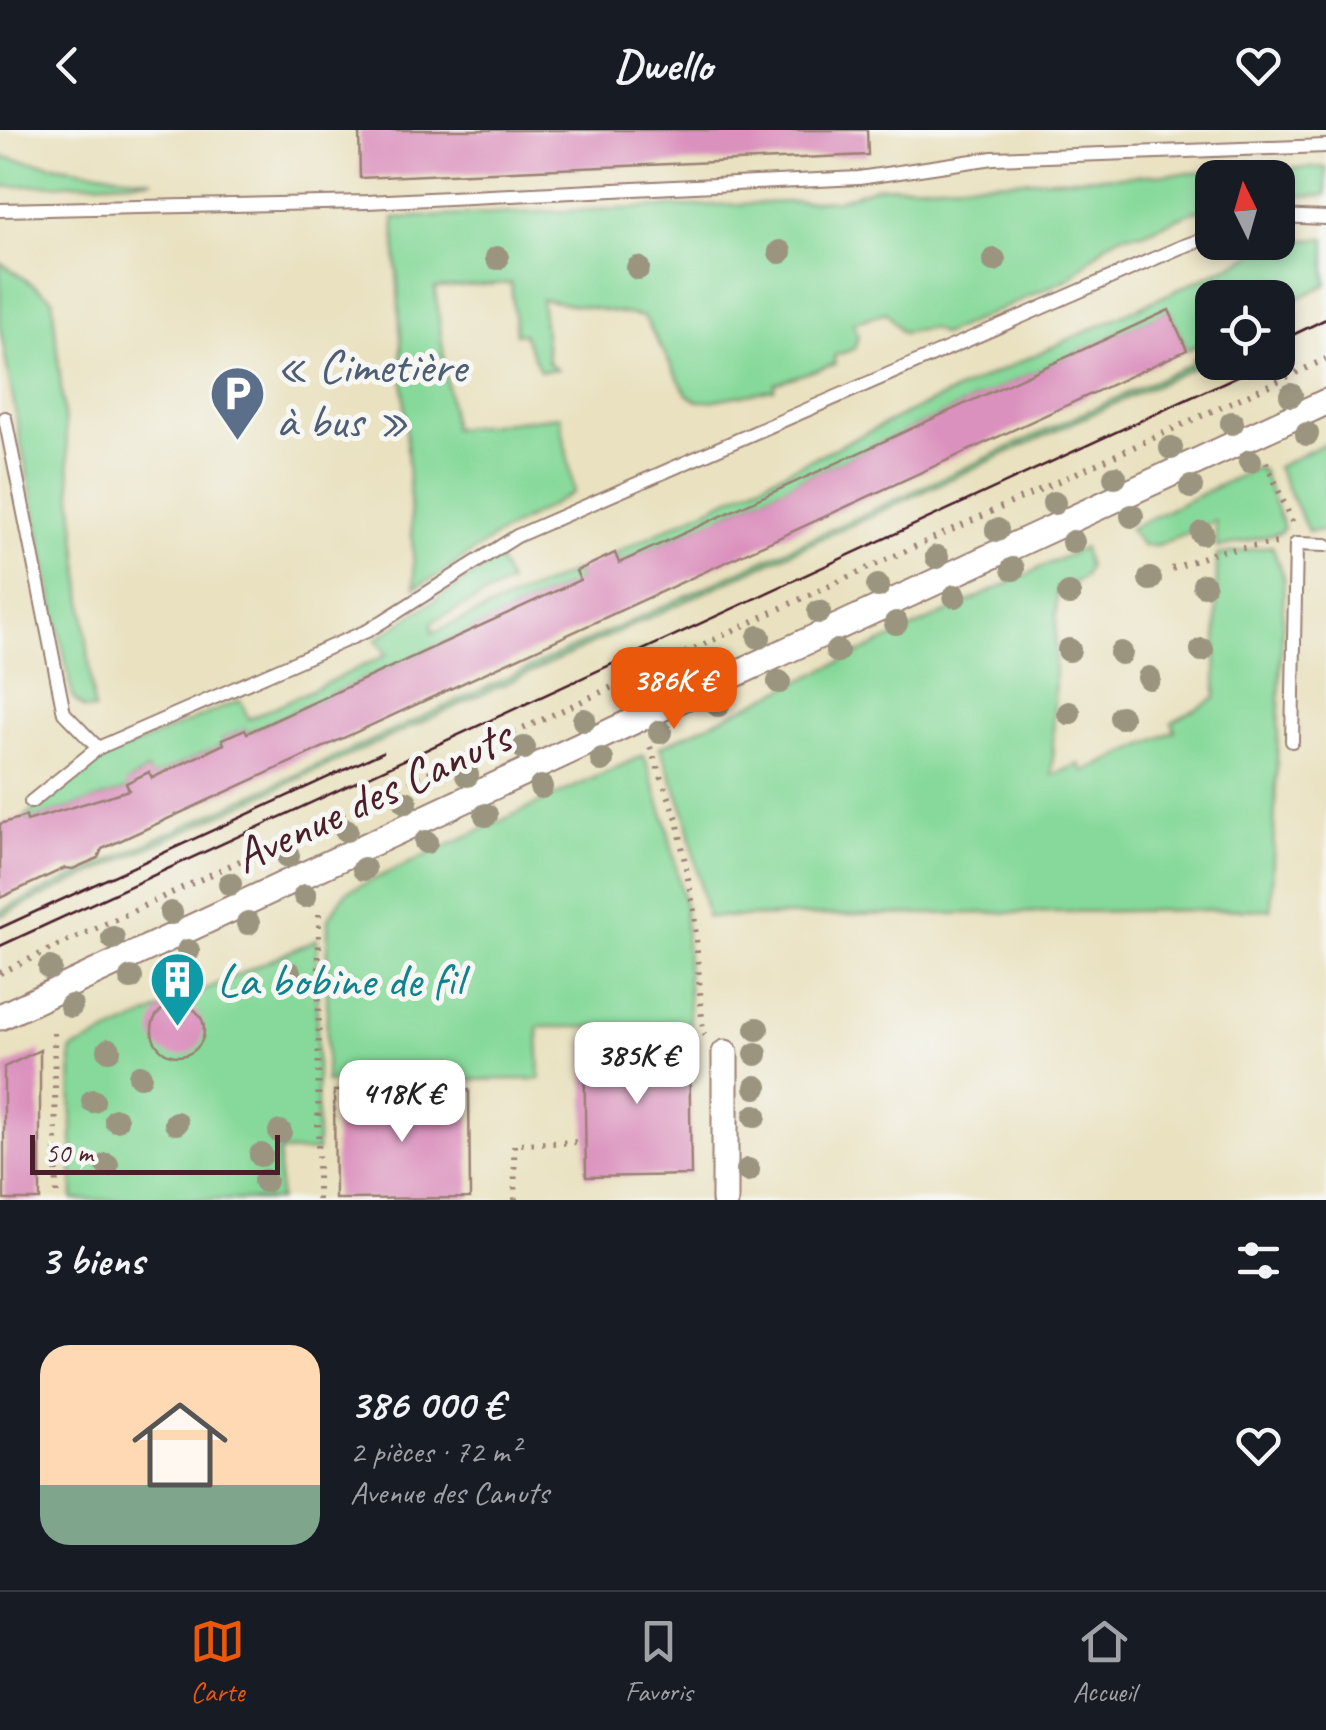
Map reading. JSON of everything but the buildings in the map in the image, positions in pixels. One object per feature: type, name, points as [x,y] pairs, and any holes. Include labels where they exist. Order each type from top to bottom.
[{"type":"street","name":"Avenue des Canuts","points":[[0,1016],[1326,402]]},
{"type":"street","points":[[725,1052],[725,1200]]},
{"type":"lane","points":[[0,210],[367,202],[839,180],[994,158],[1326,146]]},
{"type":"lane","points":[[1295,217],[1326,218]]},
{"type":"lane","points":[[31,802],[98,748],[369,630],[517,536],[1195,242]]},
{"type":"lane","points":[[5,418],[64,713],[98,748]]},
{"type":"lane","points":[[1292,741],[1296,544],[1326,545]]},
{"type":"path","points":[[0,973],[807,596],[1326,359]]},
{"type":"path","points":[[1172,570],[1217,552],[1271,542],[1296,544],[1296,532],[1266,462]]},
{"type":"path","points":[[650,747],[677,819],[694,911],[703,1033],[725,1052]]},
{"type":"path","points":[[318,1200],[319,910]]},
{"type":"path","points":[[54,1033],[57,1200]]},
{"type":"path","points":[[515,1200],[514,1144],[586,1142]]},
{"type":"green space","points":[[0,157],[153,180],[0,187]]},
{"type":"green space","points":[[1326,167],[1326,195],[1295,196],[1295,168]]},
{"type":"green space","points":[[1195,173],[1195,211],[1143,233],[1122,235],[1106,244],[1070,278],[942,335],[931,328],[902,333],[886,312],[853,323],[858,336],[854,349],[834,356],[835,364],[775,383],[774,389],[710,401],[698,401],[687,394],[644,317],[541,299],[548,362],[557,369],[540,371],[523,333],[516,334],[511,283],[435,288],[453,429],[560,416],[574,492],[415,587],[394,218],[838,200],[876,187]]},
{"type":"green space","points":[[1326,238],[1326,285],[1295,300],[1295,280],[1199,280],[1243,260],[1295,260],[1295,241]]},
{"type":"green space","points":[[0,262],[52,298],[94,710],[84,709],[73,698],[0,328]]},
{"type":"green space","points":[[1195,282],[1195,346],[1187,350],[1169,310],[619,563],[615,553]]},
{"type":"green space","points":[[1195,358],[1195,367],[0,916],[0,911],[1193,363]]},
{"type":"green space","points":[[1326,443],[1326,531],[1308,531],[1277,467]]},
{"type":"green space","points":[[1255,468],[1262,470],[1284,528],[1279,533],[1217,548],[1215,521],[1159,545],[1142,545],[1129,529]]},
{"type":"green space","points":[[1272,546],[1284,580],[1271,909],[707,917],[686,816],[660,747],[1083,548],[1088,567],[1084,577],[1057,592],[1052,775],[1080,764],[1084,772],[1175,731],[1172,722],[1216,698],[1217,555]]},
{"type":"green space","points":[[498,559],[509,583],[432,622],[432,633],[576,571],[580,580],[247,733],[245,729],[222,739],[224,744],[152,778],[147,770],[118,793],[27,821],[26,816],[94,762],[240,700],[249,719],[387,655],[376,639]]},
{"type":"green space","points":[[644,755],[666,822],[684,903],[690,1027],[538,1027],[540,1079],[326,1082],[328,919],[346,892]]},
{"type":"green space","points":[[317,939],[317,1151],[279,1152],[279,1200],[73,1200],[71,1050]]},
{"type":"tram line","points":[[1295,334],[1326,319]]},
{"type":"tram line","points":[[0,946],[1229,380]]},
{"type":"tram line","points":[[0,928],[383,752]]},
{"type":"place","name":"« Cimetière à bus »","points":[[237,443]]},
{"type":"place","name":"La bobine de fil","points":[[178,1029]]}]
